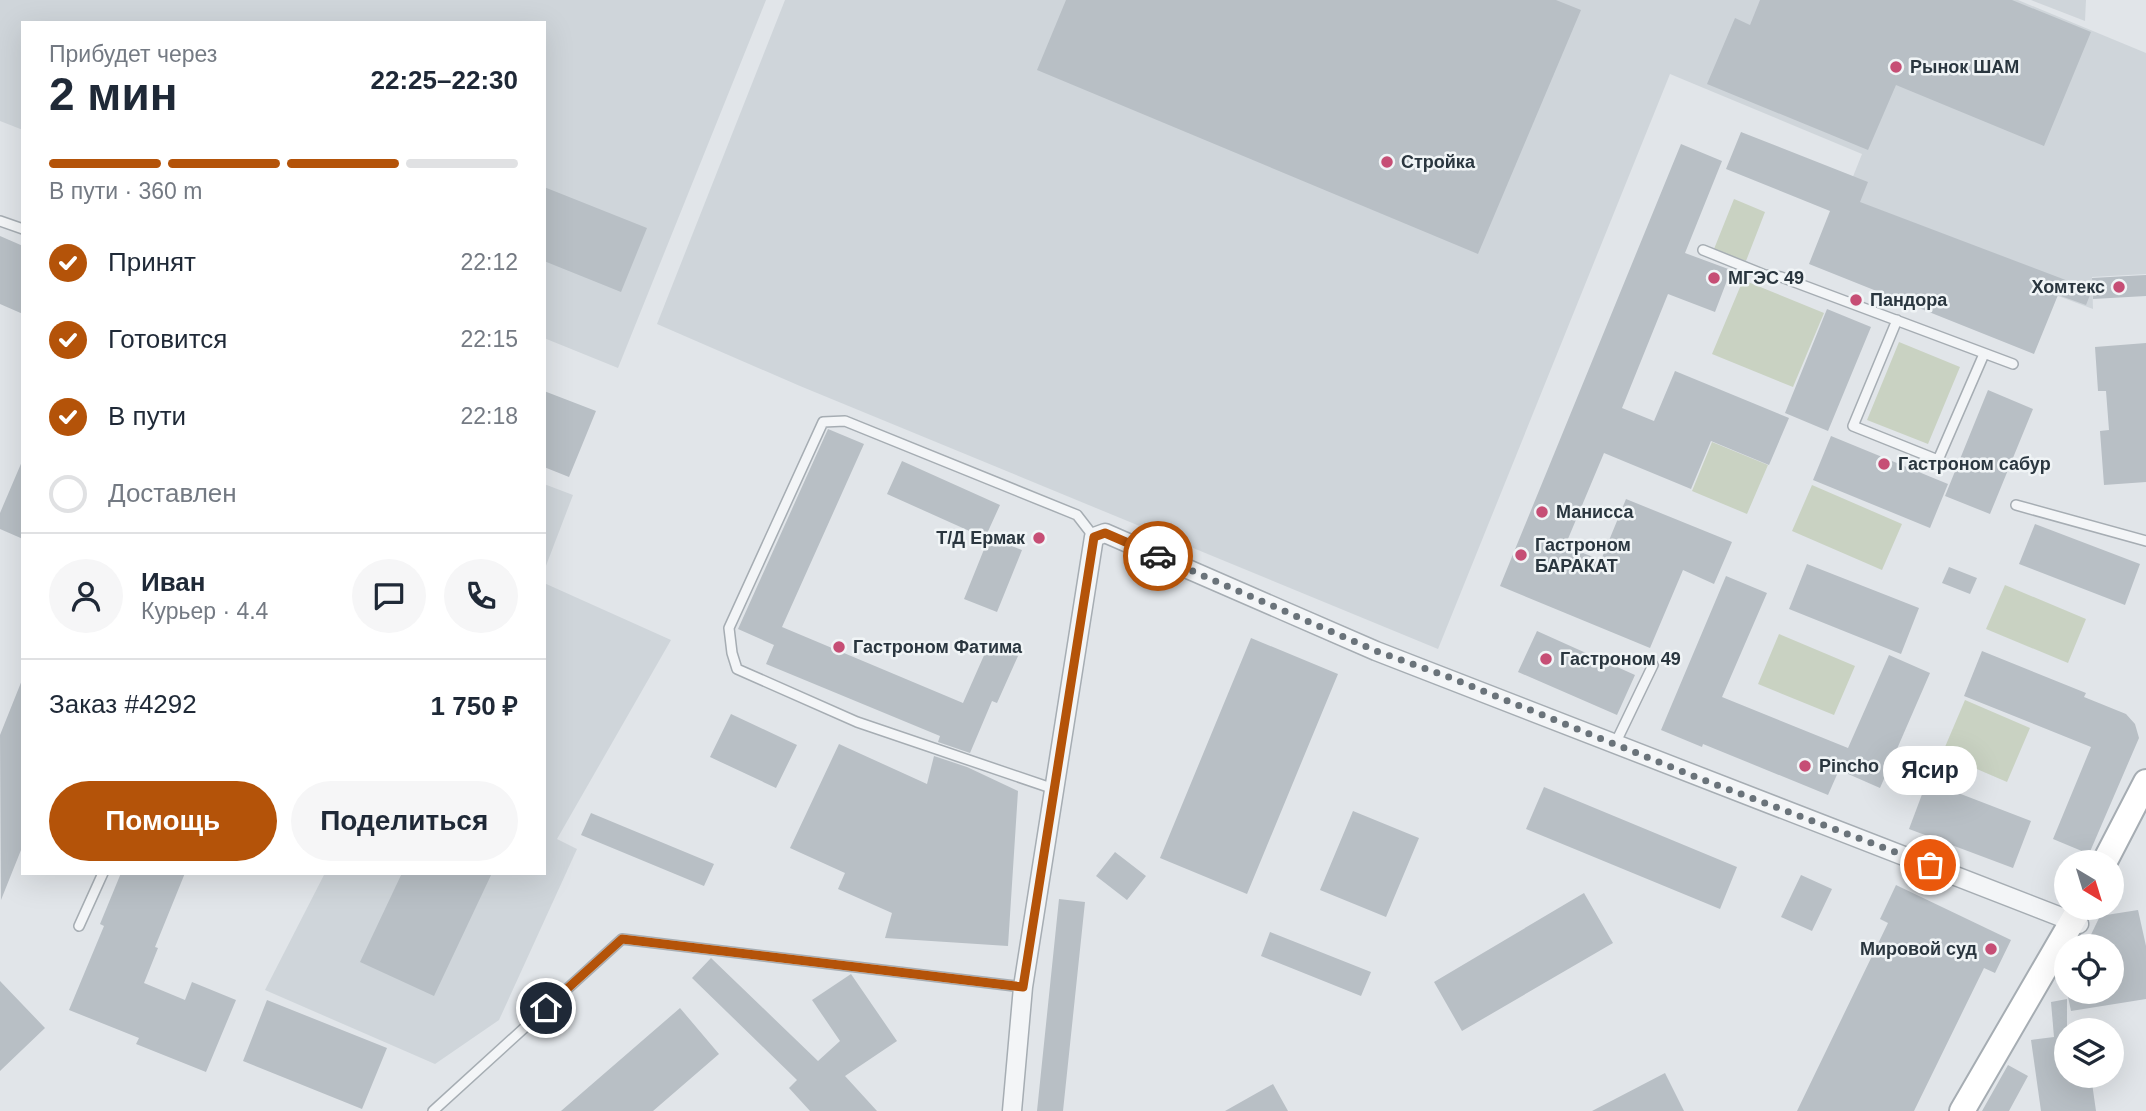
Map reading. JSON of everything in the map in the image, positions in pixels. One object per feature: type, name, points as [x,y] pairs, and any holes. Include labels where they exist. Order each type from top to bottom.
[{"type":"main road","points":[[2111,850],[2146,782]]},
{"type":"main road","points":[[2117,850],[2146,794]]},
{"type":"main road","points":[[1962,1111],[2077,920]]},
{"type":"main road","points":[[1970,1111],[2077,920]]},
{"type":"street","points":[[1012,1111],[1023,987],[1094,537],[1105,533],[1376,651],[1615,744],[2054,905]]},
{"type":"lane","points":[[0,221],[21,228]]},
{"type":"lane","points":[[1703,250],[1765,275],[1781,277],[2014,364]]},
{"type":"lane","points":[[1897,320],[1853,426],[1938,460],[1984,354]]},
{"type":"lane","points":[[1054,789],[857,722],[737,669],[729,628],[823,422],[845,421],[1077,515],[1094,537]]},
{"type":"lane","points":[[2016,505],[2146,541]]},
{"type":"lane","points":[[1615,744],[1653,665]]},
{"type":"lane","points":[[79,926],[102,875]]},
{"type":"lane","points":[[433,1111],[622,939],[1023,987]]},
{"type":"shaded area","points":[[0,0],[766,0],[618,368],[546,339],[546,21],[21,21],[21,129],[0,121]]},
{"type":"shaded area","points":[[785,0],[2018,0],[2146,53],[2146,274],[2092,277],[2093,309],[1838,214],[1862,154],[1670,74],[1438,649],[800,386],[657,324]]},
{"type":"shaded area","points":[[2031,0],[2086,0],[2085,21]]},
{"type":"shaded area","points":[[546,485],[573,495],[546,566]]},
{"type":"shaded area","points":[[546,584],[671,640],[557,839],[577,849],[499,1020],[435,1064],[265,990],[324,875],[546,875]]},
{"type":"green space","points":[[1734,199],[1765,212],[1746,261],[1714,249]]},
{"type":"green space","points":[[1743,280],[1824,313],[1793,387],[1712,354]]},
{"type":"green space","points":[[1899,342],[1960,367],[1928,444],[1867,420]]},
{"type":"green space","points":[[1712,442],[1768,465],[1747,514],[1692,491]]},
{"type":"green space","points":[[1812,485],[1902,524],[1882,570],[1792,531]]},
{"type":"green space","points":[[2005,585],[2086,619],[2068,663],[1986,629]]},
{"type":"green space","points":[[1779,634],[1855,666],[1834,715],[1758,684]]},
{"type":"green space","points":[[1965,700],[2030,728],[2007,782],[1942,754]]},
{"type":"building","name":"Стройка","points":[[1066,0],[1556,0],[1581,10],[1478,254],[1037,70]]},
{"type":"building","name":"Рынок ШАМ","points":[[1760,0],[2012,0],[2091,32],[2044,146],[1896,85],[1868,150],[1707,84],[1735,18],[1750,25]]},
{"type":"building","points":[[1741,132],[1868,182],[1860,202],[2092,290],[2086,305],[2058,295],[2034,354],[1809,264],[1830,211],[1726,169]]},
{"type":"building","points":[[1681,144],[1722,161],[1685,253],[1731,270],[1715,312],[1668,294],[1622,408],[1654,421],[1675,371],[1789,418],[1769,465],[1711,441],[1691,489],[1604,453],[1565,546],[1601,560],[1626,499],[1732,542],[1714,584],[1683,570],[1650,648],[1500,586]]},
{"type":"building","points":[[546,188],[647,228],[621,292],[546,262]]},
{"type":"building","points":[[0,236],[21,245],[21,313],[0,304]]},
{"type":"building","name":"Хомтекс","points":[[2146,275],[2146,296],[2093,299],[2092,278]]},
{"type":"building","points":[[1827,309],[1871,327],[1828,431],[1785,413]]},
{"type":"building","points":[[2146,343],[2146,482],[2104,485],[2100,431],[2109,430],[2106,391],[2098,391],[2095,347]]},
{"type":"building","points":[[1988,390],[2033,409],[1990,514],[1945,496]]},
{"type":"building","points":[[546,392],[596,411],[569,477],[546,468]]},
{"type":"building","points":[[828,429],[864,444],[782,627],[963,703],[989,644],[1018,656],[997,703],[992,701],[970,753],[938,742],[940,736],[766,664],[774,645],[738,629]]},
{"type":"building","points":[[1831,436],[1948,484],[1930,528],[1813,480]]},
{"type":"building","points":[[902,461],[1000,505],[985,538],[887,494]]},
{"type":"building","points":[[21,464],[21,538],[0,529],[0,513]]},
{"type":"building","points":[[2035,524],[2140,564],[2125,605],[2019,564]]},
{"type":"building","points":[[989,537],[1022,550],[997,612],[964,599]]},
{"type":"building","points":[[1807,564],[1919,608],[1901,654],[1789,609]]},
{"type":"building","points":[[1949,567],[1977,578],[1970,594],[1942,583]]},
{"type":"building","points":[[1726,576],[1767,593],[1722,697],[1848,748],[1889,655],[1930,673],[1880,788],[1839,770],[1828,795],[1703,744],[1702,747],[1661,730]]},
{"type":"building","points":[[1537,631],[1635,675],[1617,715],[1518,672]]},
{"type":"building","points":[[1251,638],[1338,674],[1247,894],[1160,858]]},
{"type":"building","points":[[1982,651],[2086,693],[2084,697],[2126,714],[2135,724],[2139,738],[2091,850],[2079,850],[2053,839],[2091,747],[1964,696]]},
{"type":"building","points":[[21,682],[21,850],[1,900],[0,735]]},
{"type":"building","points":[[731,714],[797,745],[776,788],[710,757]]},
{"type":"building","points":[[839,744],[927,784],[934,756],[967,767],[1018,791],[1008,946],[885,938],[892,913],[838,889],[845,873],[790,848]]},
{"type":"building","points":[[1927,781],[2031,821],[2013,868],[1909,829]]},
{"type":"building","points":[[1544,787],[1737,867],[1720,909],[1526,829]]},
{"type":"building","points":[[1353,811],[1419,838],[1386,917],[1320,890]]},
{"type":"building","points":[[591,813],[714,864],[704,886],[581,835]]},
{"type":"building","points":[[1115,852],[1146,876],[1127,900],[1096,876]]},
{"type":"building","points":[[120,875],[184,875],[155,947],[158,948],[144,983],[185,1000],[192,982],[236,1000],[206,1072],[136,1044],[139,1038],[69,1010],[104,926],[100,924]]},
{"type":"building","points":[[401,875],[491,875],[434,996],[360,962]]},
{"type":"building","points":[[1801,875],[1832,889],[1812,931],[1781,917]]},
{"type":"building","points":[[1896,885],[2011,940],[1995,973],[1984,968],[1914,1111],[1797,1111],[1888,923],[1880,919]]},
{"type":"building","points":[[1584,893],[1613,943],[1462,1031],[1434,982]]},
{"type":"building","points":[[1059,899],[1085,902],[1063,1111],[1037,1111]]},
{"type":"building","points":[[2138,910],[2146,946],[2146,999],[2124,1003],[2124,934],[2091,934],[2098,920],[2124,920],[2124,912]]},
{"type":"building","points":[[1270,932],[1371,972],[1361,996],[1261,956]]},
{"type":"building","points":[[711,958],[818,1061],[840,1041],[812,1000],[851,974],[897,1041],[845,1076],[877,1111],[810,1111],[789,1088],[797,1080],[692,978]]},
{"type":"building","points":[[0,981],[45,1028],[0,1071]]},
{"type":"building","points":[[267,1000],[387,1048],[362,1109],[243,1061]]},
{"type":"building","points":[[2051,1002],[2067,1004],[2067,1018],[2054,1018],[2054,1037]]},
{"type":"building","points":[[2070,1004],[2115,1004],[2071,1011]]},
{"type":"building","points":[[680,1008],[719,1054],[653,1111],[561,1111]]},
{"type":"building","points":[[2054,1037],[2054,1088],[2093,1088],[2096,1111],[2041,1111],[2031,1040]]},
{"type":"building","points":[[2008,1065],[2028,1076],[2009,1111],[1982,1111]]},
{"type":"building","points":[[1665,1073],[1684,1111],[1592,1111]]},
{"type":"building","points":[[1273,1084],[1288,1111],[1225,1111]]},
{"type":"way so far","points":[[1158,556],[1376,651],[1446,676],[1701,779],[1930,865]]},
{"type":"place","name":"Рынок ШАМ","points":[[1896,67]]},
{"type":"place","name":"Стройка","points":[[1387,162]]},
{"type":"place","name":"МГЭС 49","points":[[1714,278]]},
{"type":"place","name":"Хомтекс","points":[[2119,287]]},
{"type":"place","name":"Пандора","points":[[1856,300]]},
{"type":"place","name":"Гастроном сабур","points":[[1884,464]]},
{"type":"place","name":"Манисса","points":[[1542,512]]},
{"type":"place","name":"Т/Д Ермак","points":[[1039,538]]},
{"type":"place","name":"Гастроном БАРАКАТ","points":[[1521,555]]},
{"type":"place","name":"Гастроном Фатима","points":[[839,647]]},
{"type":"place","name":"Гастроном 49","points":[[1546,659]]},
{"type":"place","name":"Pincho","points":[[1805,766]]},
{"type":"place","name":"Ясир","points":[[1930,865]]},
{"type":"place","name":"Мировой суд","points":[[1991,949]]},
{"type":"route","points":[[546,1008],[622,939],[1023,987],[1094,537],[1105,533],[1158,556]]}]
